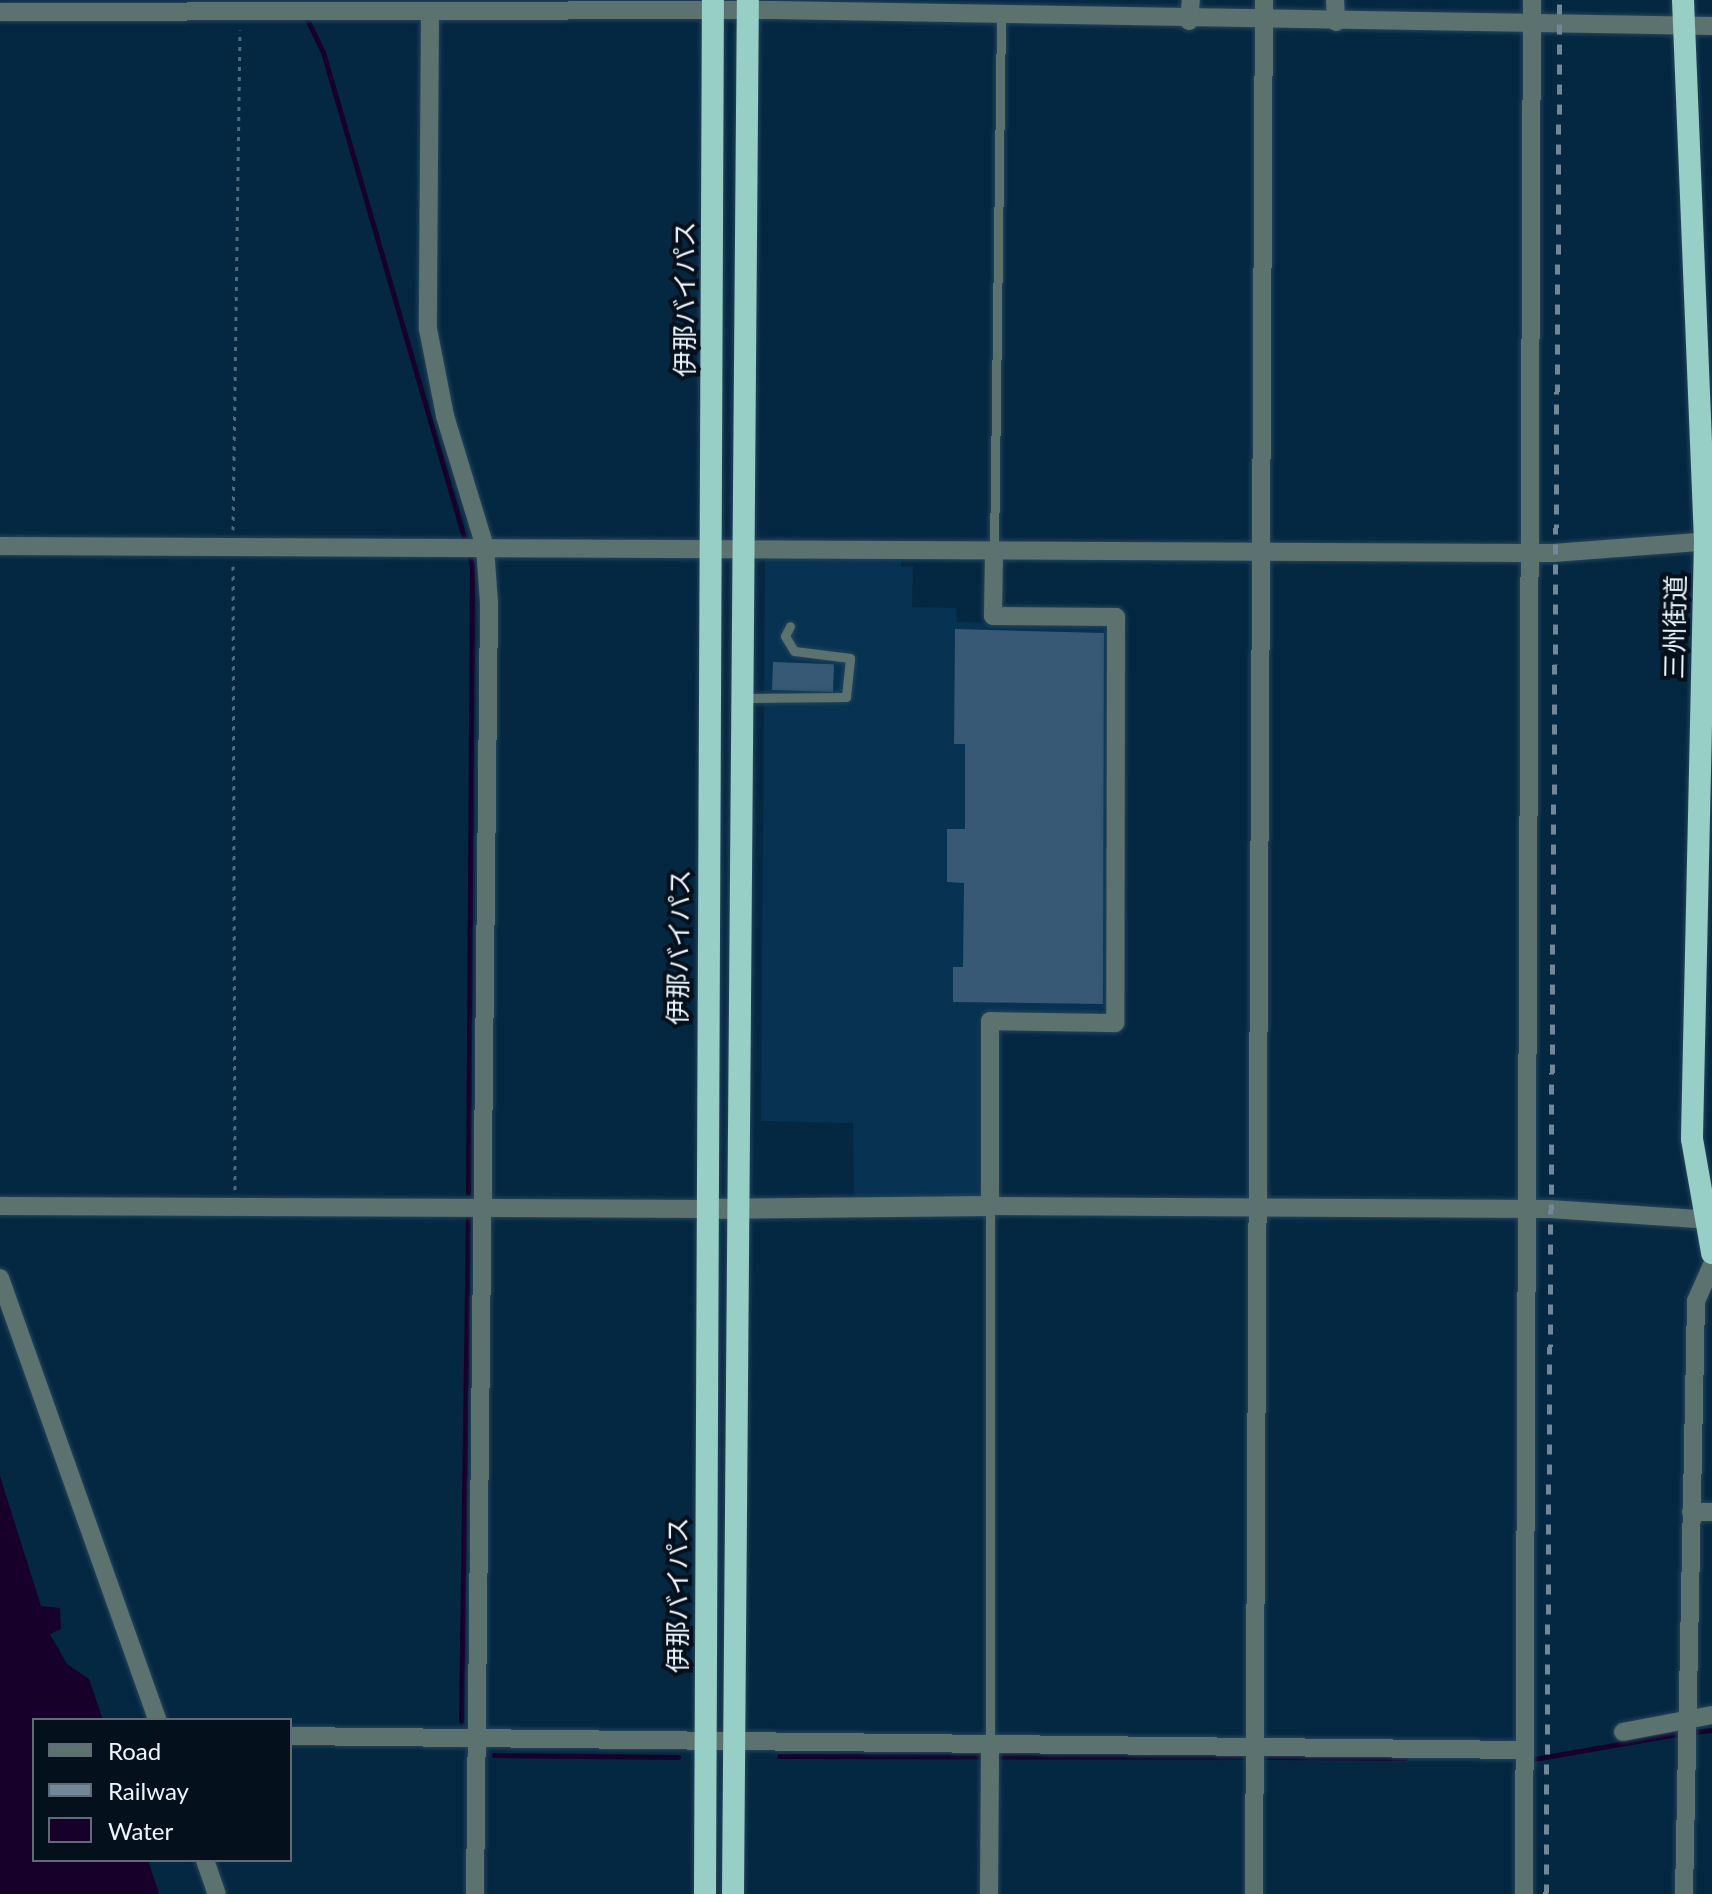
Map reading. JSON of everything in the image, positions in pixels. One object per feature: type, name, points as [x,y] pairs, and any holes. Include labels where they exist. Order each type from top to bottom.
[{"type":"highway","name":"三州街道","points":[[1683,0],[1708,541],[1692,1139],[1712,1253]]},
{"type":"highway","name":"伊那バイパス","points":[[705,1894],[704,1209],[713,549],[712,5]]},
{"type":"highway","points":[[733,1894],[742,1207],[748,5]]},
{"type":"street","points":[[1189,21],[1191,0]]},
{"type":"street","points":[[1254,1894],[1264,0]]},
{"type":"street","points":[[1335,0],[1336,22]]},
{"type":"street","points":[[1524,1894],[1532,0]]},
{"type":"street","points":[[0,12],[245,16],[430,6],[748,5],[1001,18],[1712,26]]},
{"type":"street","points":[[430,6],[428,329],[471,547],[483,1209],[475,1894]]},
{"type":"street","points":[[0,546],[1530,553],[1708,541]]},
{"type":"street","points":[[990,1206],[990,1021],[1115,1023],[1116,617],[993,616],[994,551]]},
{"type":"street","points":[[0,1206],[704,1209],[990,1206],[1259,1212],[1528,1209],[1707,1220]]},
{"type":"street","points":[[1684,1894],[1696,1301],[1712,1265]]},
{"type":"street","points":[[0,1278],[156,1718]]},
{"type":"street","points":[[1691,1512],[1712,1512]]},
{"type":"street","points":[[1623,1732],[1686,1728],[1712,1715]]},
{"type":"street","points":[[292,1736],[476,1742],[706,1741],[737,1746],[1525,1750]]},
{"type":"street","points":[[989,1894],[990,1746]]},
{"type":"street","points":[[206,1862],[217,1894]]},
{"type":"lane","points":[[994,551],[1001,18]]},
{"type":"lane","points":[[746,698],[846,697],[850,658],[794,651],[785,636],[790,626]]},
{"type":"lane","points":[[990,1206],[990,1746]]},
{"type":"path","points":[[235,1206],[233,547],[245,16]]},
{"type":"shaded area","points":[[765,559],[901,559],[901,567],[913,566],[912,607],[956,608],[957,622],[1095,624],[1109,633],[1107,1005],[1095,1014],[978,1015],[978,1197],[854,1195],[853,1123],[761,1121]]},
{"type":"water","points":[[0,1476],[41,1606],[60,1608],[61,1629],[50,1634],[67,1664],[89,1679],[102,1718],[32,1718],[32,1862],[149,1862],[159,1894],[0,1894]]},
{"type":"building","points":[[955,629],[1104,633],[1103,1004],[953,1002],[953,967],[963,967],[964,883],[947,882],[947,829],[965,829],[965,744],[954,744]]},
{"type":"building","points":[[773,662],[834,664],[833,692],[772,690]]},
{"type":"waterway","points":[[305,15],[323,52],[472,565],[468,1193]]},
{"type":"waterway","points":[[461,1721],[468,1216]]},
{"type":"waterway","points":[[1693,1732],[1712,1730]]},
{"type":"waterway","points":[[1534,1759],[1683,1733]]},
{"type":"waterway","points":[[494,1755],[678,1757]]},
{"type":"waterway","points":[[779,1756],[1247,1757]]},
{"type":"waterway","points":[[1264,1757],[1405,1758]]},
{"type":"railway","points":[[1546,1894],[1560,0]]}]
